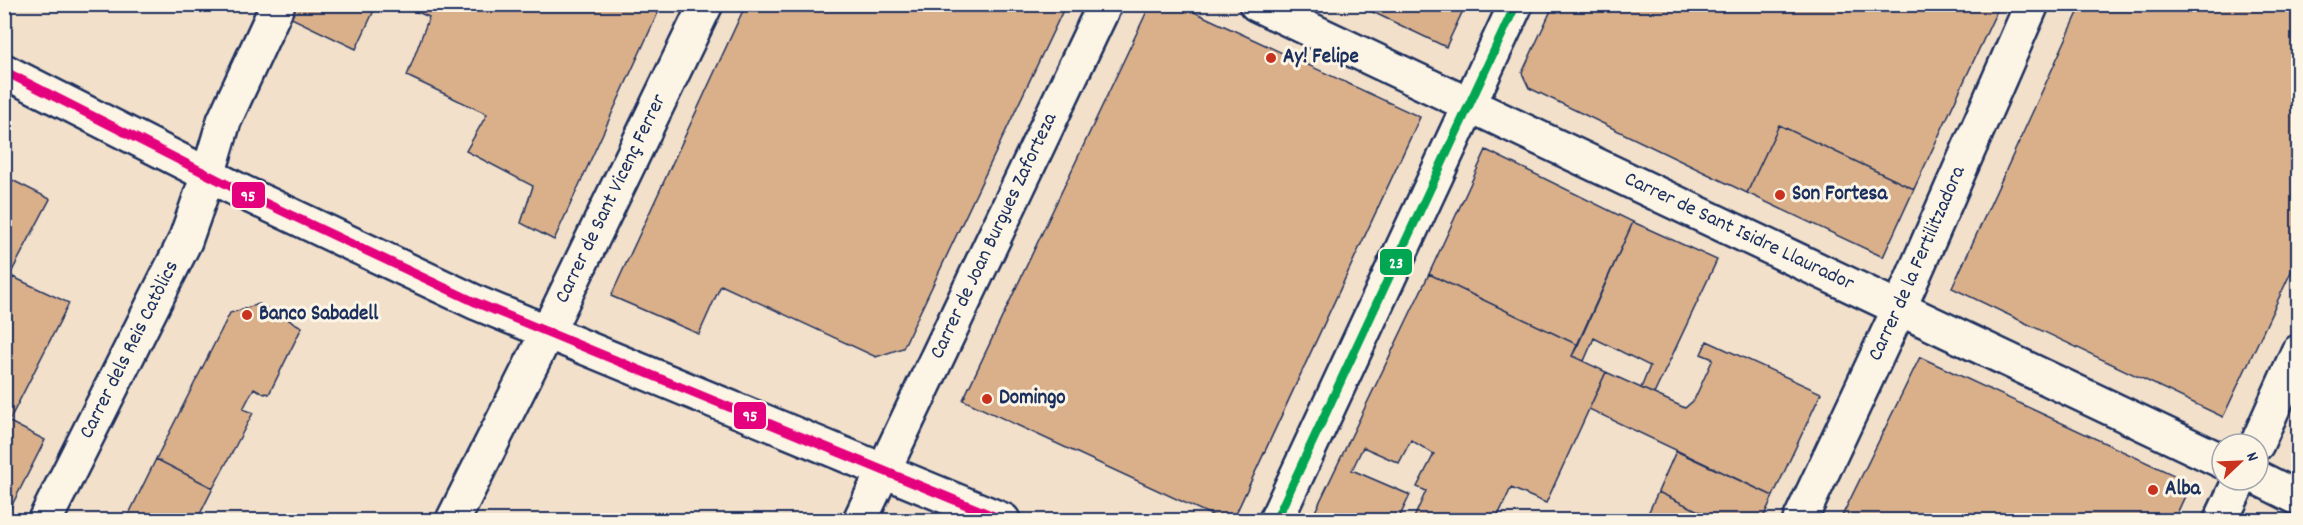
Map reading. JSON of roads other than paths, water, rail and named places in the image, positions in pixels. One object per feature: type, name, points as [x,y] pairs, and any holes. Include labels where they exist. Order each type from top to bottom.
[{"type":"street","name":"Carrer dels Reis Catòlics","points":[[45,520],[185,241],[224,121],[278,4]]},
{"type":"street","name":"Carrer de Sant Vicenç Ferrer","points":[[453,520],[547,333],[706,4]]},
{"type":"street","name":"Carrer de Joan Burgues Zaforteza","points":[[860,520],[1105,4]]},
{"type":"street","name":"Carrer de Sant Isidre Llaurador","points":[[1256,4],[2210,455]]},
{"type":"street","points":[[1276,520],[1516,4]]},
{"type":"street","name":"Carrer de la Fertilitzadora","points":[[1800,520],[1899,309],[2032,4]]},
{"type":"street","points":[[4,71],[208,175],[466,298],[1004,520]]},
{"type":"street","points":[[2262,432],[2298,352]]},
{"type":"street","points":[[2270,484],[2298,498]]},
{"type":"street","points":[[2221,520],[2234,492]]},
{"type":"place","name":"Ay! Felipe","points":[[1271,58]]},
{"type":"place","name":"Son Fortesa","points":[[1780,195]]},
{"type":"place","name":"Banco Sabadell","points":[[247,315]]},
{"type":"place","name":"Domingo","points":[[987,399]]},
{"type":"place","name":"Alba","points":[[2153,490]]}]
